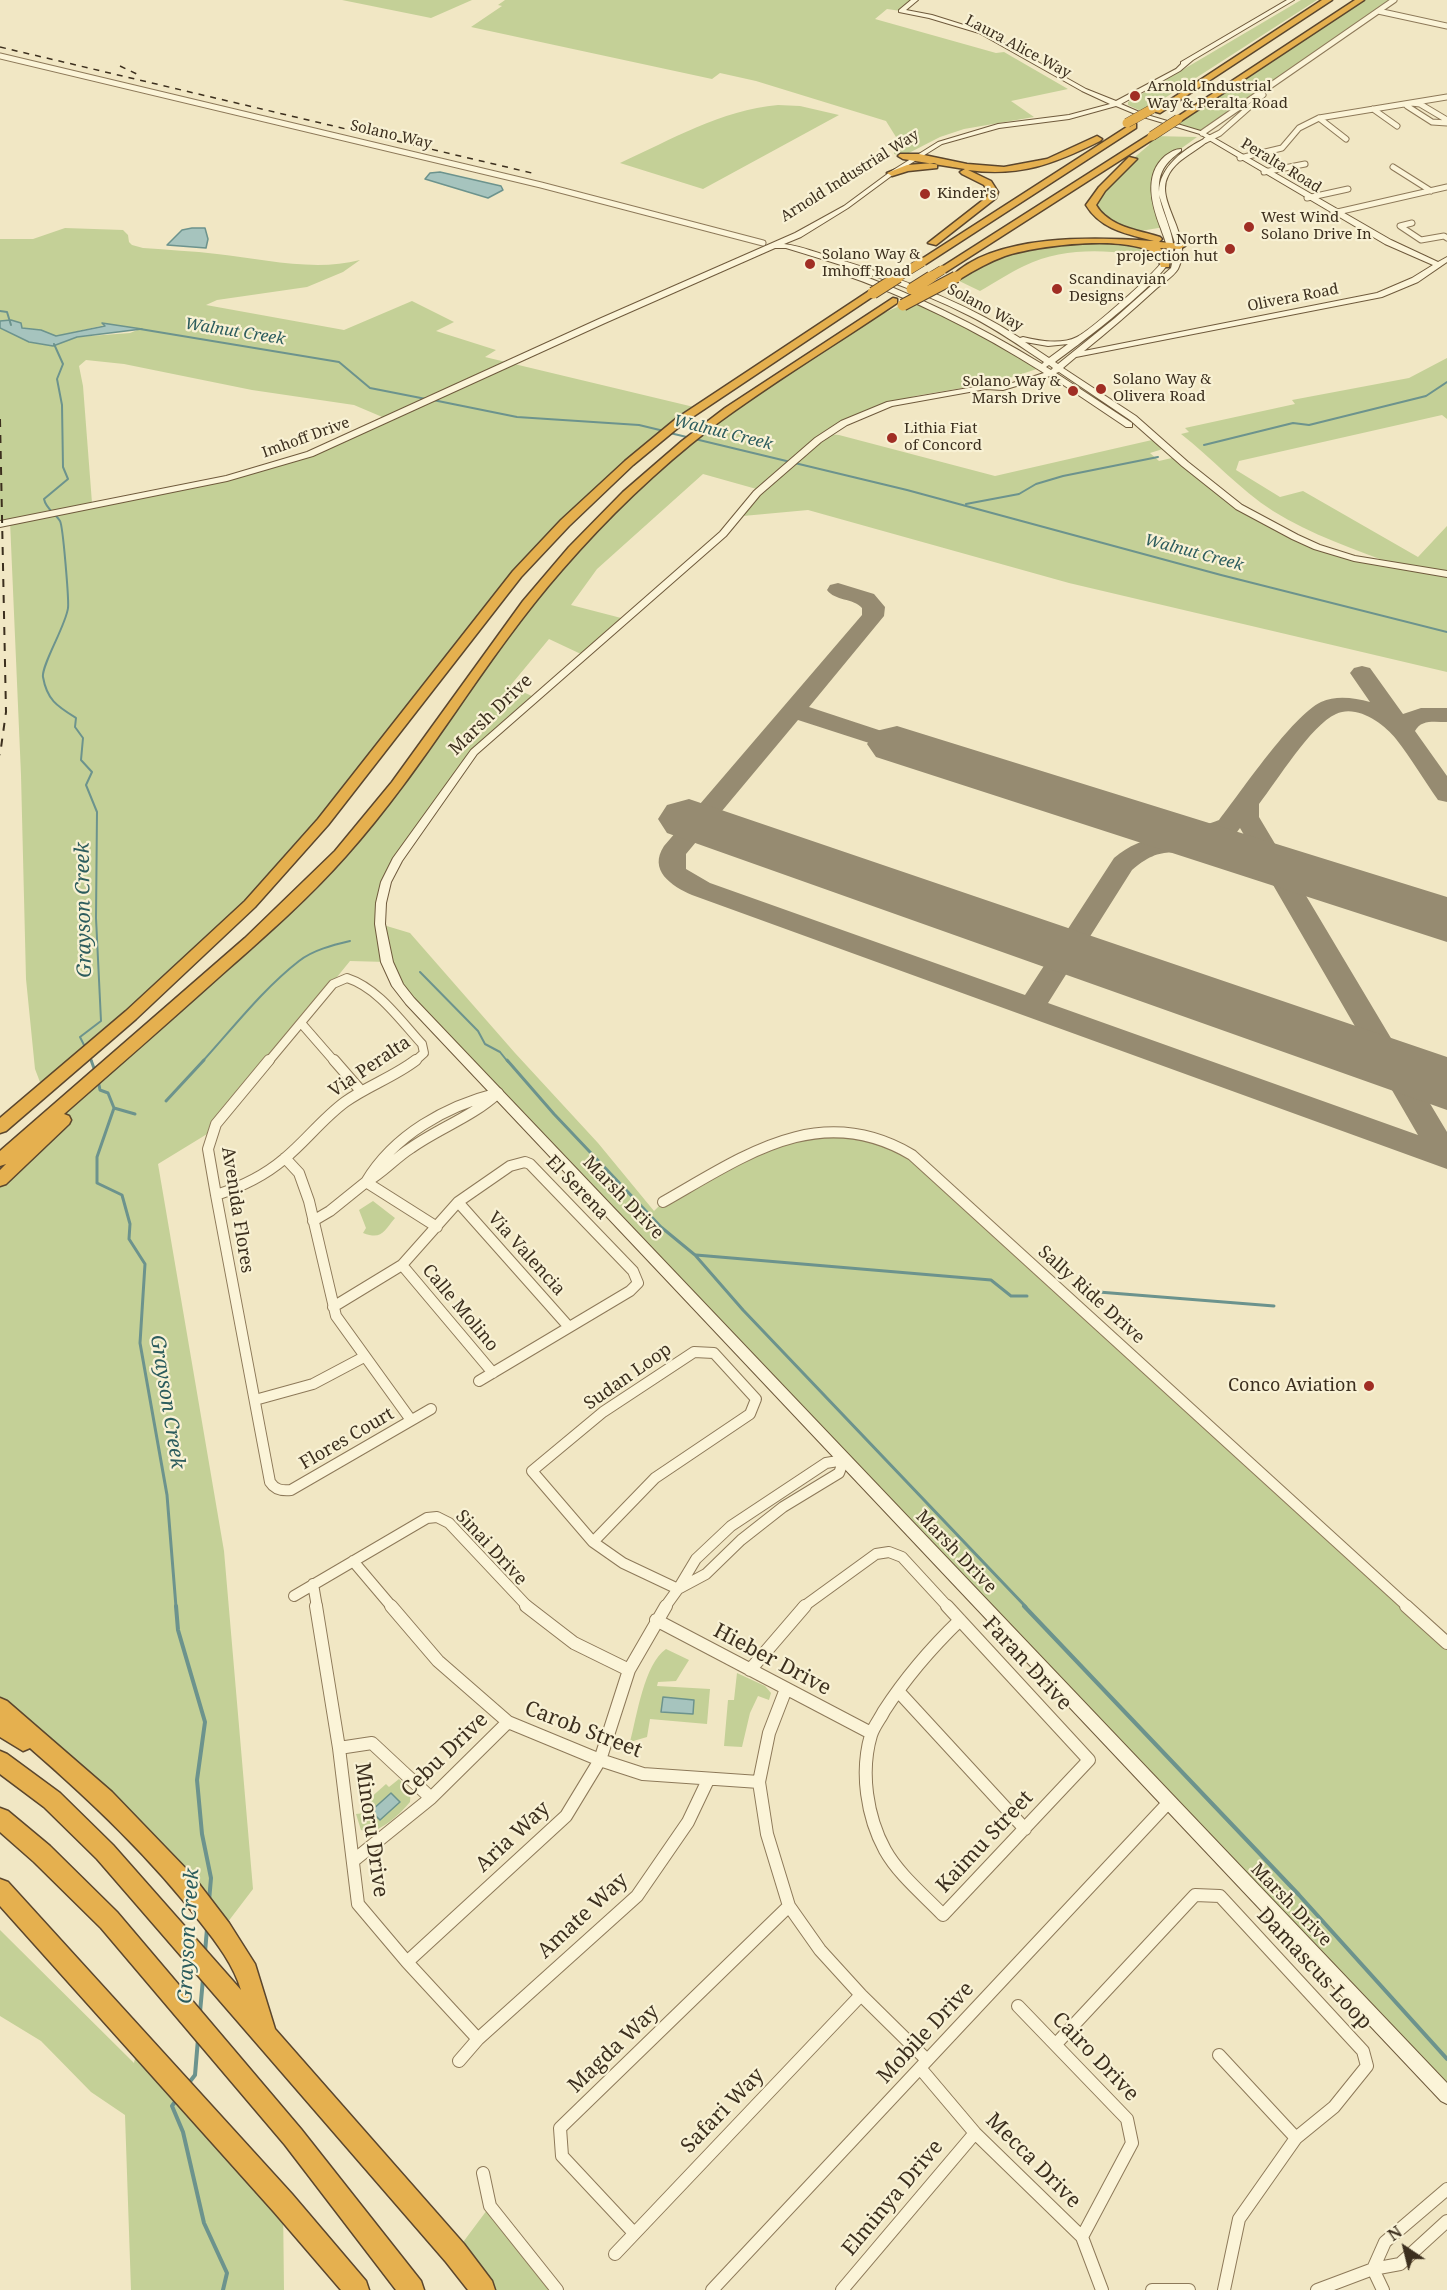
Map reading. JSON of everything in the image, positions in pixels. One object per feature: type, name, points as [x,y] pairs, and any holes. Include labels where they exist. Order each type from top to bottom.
[{"type":"highway","points":[[0,1114],[60,1075],[131,1015],[250,904],[323,822],[517,574],[565,523],[630,463],[708,401],[855,304],[917,260],[1194,87],[1328,0]]},
{"type":"highway","points":[[1174,245],[1101,218],[1093,209],[1092,201],[1116,173],[1177,120],[1360,0]]},
{"type":"highway","points":[[911,157],[934,159],[984,170],[1038,166],[1130,125]]},
{"type":"highway","points":[[898,303],[942,270],[1155,137]]},
{"type":"highway","points":[[927,149],[934,159]]},
{"type":"highway","points":[[911,157],[981,178],[991,187],[991,198],[917,260]]},
{"type":"highway","points":[[892,172],[921,166],[944,166]]},
{"type":"highway","points":[[1135,232],[1164,226]]},
{"type":"highway","points":[[0,1160],[45,1128],[236,965],[247,944],[296,899],[356,836],[384,802],[483,663],[537,593],[609,514],[656,470],[732,407],[855,326],[999,255],[1035,245],[1082,240],[1174,245]]},
{"type":"highway","points":[[1144,244],[1162,253],[1166,259],[1165,265]]},
{"type":"highway","points":[[0,1127],[40,1089]]},
{"type":"highway","points":[[0,1180],[45,1128]]},
{"type":"highway","points":[[0,1708],[104,1799],[185,1884],[221,1931],[247,1972],[266,2035]]},
{"type":"highway","points":[[0,1725],[104,1799]]},
{"type":"highway","points":[[0,1761],[52,1800],[105,1851],[455,2253],[483,2290]]},
{"type":"highway","points":[[0,1818],[42,1854],[109,1920],[293,2137],[412,2290]]},
{"type":"highway","points":[[0,1890],[283,2204],[357,2290]]},
{"type":"highway","points":[[0,1898],[24,1917]]},
{"type":"street","points":[[901,11],[915,0]]},
{"type":"street","name":"Arnold Industrial Way","points":[[774,246],[846,207],[911,157],[927,149],[973,131],[1069,117],[1106,104],[1190,60],[1291,0]]},
{"type":"street","points":[[1056,370],[1145,298],[1174,269],[1174,245],[1162,194],[1162,184],[1164,176],[1177,160],[1257,93],[1266,90],[1394,0]]},
{"type":"street","name":"Laura Alice Way","points":[[901,11],[907,15],[942,24],[977,37],[1047,79]]},
{"type":"street","name":"Laura Alice Way","points":[[901,11],[930,16],[981,32],[1106,104]]},
{"type":"street","points":[[1378,11],[1447,26]]},
{"type":"street","name":"Solano Way","points":[[0,56],[541,185],[774,246],[786,246],[852,266],[931,295],[1008,334],[1050,361],[1056,370],[1152,440],[1158,442],[1239,507],[1295,537],[1354,558],[1447,574]]},
{"type":"street","name":"Arnold Industrial Way","points":[[763,243],[807,223],[940,137],[964,129],[1066,113],[1106,104],[1118,104],[1178,70],[1190,60]]},
{"type":"street","name":"Laura Alice Way","points":[[1056,84],[1106,104]]},
{"type":"street","points":[[1165,265],[1174,245],[1164,226],[1155,189],[1158,168],[1165,160],[1204,137],[1263,96],[1266,90]]},
{"type":"street","points":[[1243,158],[1282,148],[1299,128],[1319,118],[1447,97]]},
{"type":"street","points":[[1411,103],[1407,106],[1432,122],[1447,122]]},
{"type":"street","points":[[1411,103],[1420,104],[1447,122]]},
{"type":"street","name":"Peralta Road","points":[[1106,104],[1204,137]]},
{"type":"street","name":"Peralta Road","points":[[1118,104],[1204,137],[1309,197],[1382,244],[1434,266]]},
{"type":"street","points":[[1373,110],[1397,126]]},
{"type":"street","points":[[1319,118],[1346,139]]},
{"type":"street","points":[[1266,172],[1305,164]]},
{"type":"street","points":[[1393,167],[1431,191]]},
{"type":"street","points":[[1335,213],[1447,188]]},
{"type":"street","points":[[1309,197],[1348,189]]},
{"type":"street","name":"Peralta Road","points":[[1335,213],[1434,266]]},
{"type":"street","points":[[1412,223],[1400,226],[1421,240],[1444,236],[1447,238]]},
{"type":"street","points":[[798,235],[796,239],[805,248],[848,262],[852,266]]},
{"type":"street","name":"Imhoff Drive","points":[[602,321],[604,317],[763,243]]},
{"type":"street","name":"Solano Way","points":[[774,246],[777,251],[853,275],[932,307],[1002,341],[1042,367],[1056,370]]},
{"type":"street","name":"Imhoff Drive","points":[[0,524],[218,480],[310,454],[602,321],[774,246]]},
{"type":"street","points":[[1406,251],[1428,255],[1447,254]]},
{"type":"street","name":"Olivera Road","points":[[1073,356],[1379,295],[1416,280],[1447,259]]},
{"type":"street","name":"Marsh Drive","points":[[1165,265],[1134,294],[1042,367],[986,387],[890,404],[861,415],[818,440],[746,504],[723,534],[701,554],[474,752],[397,860],[386,882],[381,903],[381,934],[387,962],[398,986],[1447,2095]]},
{"type":"street","points":[[1008,334],[1045,344],[1064,343],[1080,337]]},
{"type":"street","points":[[1101,334],[1113,342],[1136,343]]},
{"type":"street","name":"Marsh Drive","points":[[986,387],[1003,388],[1056,370]]},
{"type":"street","name":"Avenida Flores","points":[[277,1490],[270,1482],[208,1149],[216,1124],[333,984],[343,978]]},
{"type":"street","name":"Via Peralta","points":[[215,1195],[249,1183],[285,1158],[313,1128],[361,1091],[421,1056],[424,1048],[372,991],[354,979],[343,978]]},
{"type":"street","points":[[301,1023],[361,1091]]},
{"type":"street","points":[[313,1221],[330,1211],[366,1182],[373,1167],[406,1137],[440,1115],[479,1096],[498,1093]]},
{"type":"street","name":"Sally Ride Drive","points":[[663,1202],[778,1140],[809,1132],[844,1130],[880,1138],[912,1155],[1447,1643]]},
{"type":"street","points":[[285,1158],[299,1173],[333,1307],[341,1326],[411,1420]]},
{"type":"street","name":"El Serena","points":[[333,1307],[402,1265],[458,1202],[510,1166],[525,1162],[530,1164],[633,1271],[638,1282],[636,1287],[479,1382]]},
{"type":"street","points":[[366,1182],[437,1227]]},
{"type":"street","name":"Via Valencia","points":[[458,1202],[569,1327]]},
{"type":"street","name":"Calle Molino","points":[[402,1265],[493,1373]]},
{"type":"street","name":"Sudan Loop","points":[[593,1542],[655,1478],[750,1414],[756,1399],[714,1353],[693,1352],[603,1412],[532,1471],[593,1542],[605,1552],[637,1571],[678,1589]]},
{"type":"street","points":[[255,1400],[313,1384],[364,1357]]},
{"type":"street","name":"Flores Court","points":[[277,1490],[291,1490],[431,1409]]},
{"type":"street","name":"Aria Way","points":[[407,1962],[566,1816],[600,1760],[629,1670],[656,1620],[696,1559],[731,1526],[826,1462],[844,1460],[839,1473],[783,1507],[741,1540],[706,1574],[678,1589]]},
{"type":"street","name":"Sinai Drive","points":[[294,1596],[427,1518],[437,1517],[443,1519],[530,1612],[575,1642],[629,1670]]},
{"type":"street","name":"Faran Drive","points":[[750,1670],[803,1607],[876,1554],[886,1551],[902,1557],[1089,1760]]},
{"type":"street","name":"Carob Street","points":[[354,1561],[438,1661],[508,1722],[600,1760],[643,1774],[759,1782]]},
{"type":"street","name":"Minoru Drive","points":[[313,1584],[339,1748],[358,1904],[407,1962],[478,2039]]},
{"type":"street","name":"Hieber Drive","points":[[656,1620],[871,1733]]},
{"type":"street","points":[[871,1733],[914,1666],[960,1620]]},
{"type":"street","points":[[759,1782],[769,1733],[786,1689]]},
{"type":"street","points":[[898,1691],[1024,1829]]},
{"type":"street","name":"Cebu Drive","points":[[353,1861],[431,1798],[508,1722]]},
{"type":"street","name":"Kaimu Street","points":[[871,1733],[866,1786],[872,1815],[886,1852],[943,1915],[1089,1760]]},
{"type":"street","points":[[339,1748],[372,1743],[431,1798]]},
{"type":"street","name":"Amate Way","points":[[459,2061],[478,2039],[637,1896],[688,1822],[708,1780]]},
{"type":"street","name":"Mecca Drive","points":[[759,1782],[767,1834],[789,1906],[820,1950],[923,2064],[975,2133],[1082,2237],[1102,2290]]},
{"type":"street","name":"Mobile Drive","points":[[712,2290],[1169,1802]]},
{"type":"street","name":"Damascus Loop","points":[[1056,2044],[1195,1895],[1220,1896],[1363,2050],[1367,2066],[1334,2107],[1296,2138],[1239,2219],[1224,2290]]},
{"type":"street","name":"Magda Way","points":[[633,2232],[562,2156],[560,2128],[789,1906]]},
{"type":"street","name":"Safari Way","points":[[615,2254],[633,2232],[861,1995]]},
{"type":"street","name":"Cairo Drive","points":[[1018,2006],[1127,2119],[1132,2143],[1082,2237]]},
{"type":"street","points":[[1219,2055],[1296,2138]]},
{"type":"street","name":"Elminya Drive","points":[[842,2290],[975,2133]]},
{"type":"street","points":[[483,2173],[490,2206],[557,2290]]},
{"type":"street","points":[[1383,2290],[1373,2269],[1385,2242],[1447,2188]]},
{"type":"street","points":[[1317,2290],[1373,2269],[1400,2264],[1447,2221]]},
{"type":"street","points":[[1152,2290],[1189,2290]]},
{"type":"green space","points":[[342,0],[472,0],[431,18]]},
{"type":"green space","points":[[505,0],[915,0],[901,11],[887,9],[875,19],[996,53],[1004,52],[1068,89],[1011,101],[1034,117],[964,129],[940,137],[903,156],[894,154],[896,137],[886,121],[756,81],[720,73],[712,79],[471,27],[502,6],[498,5]]},
{"type":"green space","points":[[1301,0],[1317,0],[1143,112],[1128,105],[1128,102]]},
{"type":"green space","points":[[1359,0],[1394,0],[1202,133],[1173,124]]},
{"type":"green space","points":[[778,105],[800,106],[839,115],[703,189],[620,163],[716,119]]},
{"type":"green space","points":[[1152,136],[1197,137],[1170,158],[1158,174],[1158,194],[1164,227],[1135,232],[1108,223],[1092,201],[1116,173],[1149,145]]},
{"type":"green space","points":[[65,228],[123,230],[132,245],[143,248],[307,265],[360,260],[343,272],[307,287],[217,300],[206,305],[344,330],[412,301],[454,322],[436,331],[496,350],[485,357],[698,408],[565,523],[250,904],[43,1090],[35,1069],[26,979],[21,775],[10,521],[0,524],[0,328],[29,342],[53,346],[77,337],[130,333],[140,329],[104,324],[56,336],[41,330],[22,328],[15,322],[0,321],[0,239],[33,239]],"holes":[[[86,360],[124,364],[252,390],[354,405],[387,419],[310,454],[199,483],[92,503],[83,386],[79,366]]]},
{"type":"green space","points":[[1066,241],[1144,244],[1166,259],[1112,252],[1076,252],[1041,259],[980,291],[953,278],[999,255]]},
{"type":"green space","points":[[915,299],[1043,367],[997,382],[915,396],[890,404],[828,434],[995,476],[1152,440],[1166,448],[1150,453],[1159,461],[1176,457],[1239,507],[1336,554],[1395,565],[1318,534],[1273,511],[1181,434],[1189,432],[1185,428],[1295,404],[1292,400],[1409,378],[1447,358],[1447,419],[1442,415],[1239,461],[1236,470],[1280,497],[1303,491],[1418,557],[1447,526],[1447,672],[1069,583],[808,510],[743,516],[746,504],[760,490],[703,474],[597,569],[571,605],[625,619],[583,655],[549,639],[510,686],[534,697],[474,752],[386,882],[380,924],[410,933],[515,1053],[598,1143],[654,1211],[663,1202],[778,1140],[844,1130],[912,1155],[1447,1643],[1447,2095],[410,1001],[387,962],[350,961],[212,1131],[158,1164],[224,1551],[253,1889],[221,1931],[0,1708],[0,1166],[10,1152],[135,1042],[356,836],[558,568],[674,453],[855,326]]},
{"type":"green space","points":[[373,1201],[395,1218],[385,1231],[374,1236],[363,1233],[366,1228],[359,1210]]},
{"type":"green space","points":[[666,1649],[689,1660],[676,1681],[658,1682],[657,1686],[710,1689],[707,1724],[650,1719],[647,1737],[630,1742],[647,1678],[658,1656]]},
{"type":"green space","points":[[737,1673],[765,1686],[771,1693],[769,1700],[758,1696],[750,1713],[742,1747],[724,1746],[728,1700],[734,1700]]},
{"type":"green space","points":[[399,1779],[409,1792],[410,1802],[381,1827],[374,1830],[361,1830],[356,1814],[365,1813],[368,1800],[386,1784],[389,1787]]},
{"type":"green space","points":[[0,1930],[134,2063],[138,2045],[283,2203],[284,2290],[131,2290],[125,2115],[91,2092],[41,2041],[0,2016]]},
{"type":"green space","points":[[490,2206],[557,2290],[483,2290],[455,2253]]},
{"type":"water","points":[[440,172],[501,186],[503,190],[488,198],[425,179],[430,173]]},
{"type":"water","points":[[205,228],[208,239],[206,248],[167,245],[182,230]]},
{"type":"water","points":[[11,320],[21,323],[22,328],[41,330],[56,336],[105,326],[102,323],[142,329],[77,337],[53,346],[29,342],[0,328],[0,321]]},
{"type":"water","points":[[663,1697],[694,1700],[693,1714],[661,1712]]},
{"type":"water","points":[[391,1793],[400,1802],[380,1820],[371,1811]]},
{"type":"waterway","name":"Walnut Creek","points":[[0,311],[7,312],[11,325]]},
{"type":"waterway","name":"Walnut Creek","points":[[140,329],[339,362],[370,388],[426,399]]},
{"type":"waterway","name":"Grayson Creek","points":[[54,344],[63,364],[57,379],[62,405],[63,467],[68,479],[44,499],[60,521],[66,563],[68,608],[43,677],[47,691],[54,702],[76,718],[75,727],[83,738],[81,760],[92,772],[86,785],[97,812],[96,918],[101,1021],[80,1037],[86,1049]]},
{"type":"waterway","points":[[1204,445],[1293,423],[1309,425],[1426,396],[1447,382]]},
{"type":"waterway","name":"Walnut Creek","points":[[433,400],[517,417],[639,425],[664,431]]},
{"type":"waterway","name":"Walnut Creek","points":[[670,433],[907,490],[1221,575],[1447,632]]},
{"type":"waterway","points":[[966,504],[1019,494],[1036,484],[1063,476],[1158,457]]},
{"type":"waterway","points":[[202,1062],[261,996],[299,961],[317,951],[350,941]]},
{"type":"waterway","points":[[420,972],[478,1031],[485,1044],[500,1052],[508,1062]]},
{"type":"waterway","name":"Grayson Creek","points":[[89,1055],[92,1062]]},
{"type":"waterway","name":"Grayson Creek","points":[[91,1060],[95,1071]]},
{"type":"waterway","points":[[166,1101],[204,1060]]},
{"type":"waterway","points":[[507,1060],[554,1114],[661,1227],[695,1255],[743,1310],[1026,1607]]},
{"type":"waterway","name":"Grayson Creek","points":[[98,1080],[100,1090],[108,1093],[114,1108]]},
{"type":"waterway","points":[[114,1108],[135,1114]]},
{"type":"waterway","name":"Grayson Creek","points":[[114,1108],[97,1157],[97,1183],[122,1195],[130,1224],[129,1239],[145,1264],[140,1343],[167,1495],[176,1607]]},
{"type":"waterway","points":[[696,1255],[991,1280],[1011,1296],[1027,1296]]},
{"type":"waterway","points":[[1086,1291],[1274,1306]]},
{"type":"waterway","name":"Grayson Creek","points":[[176,1606],[178,1630],[205,1722],[197,1780],[202,1834],[211,1878],[209,1901]]},
{"type":"waterway","points":[[1024,1606],[1299,1895],[1447,2059]]},
{"type":"waterway","name":"Grayson Creek","points":[[205,1952],[207,1929]]},
{"type":"waterway","name":"Grayson Creek","points":[[200,2012],[203,1979]]},
{"type":"waterway","name":"Grayson Creek","points":[[188,2084],[195,2075],[198,2039]]},
{"type":"waterway","name":"Grayson Creek","points":[[177,2099],[172,2106],[183,2132],[204,2223],[227,2273],[223,2290]]},
{"type":"taxiway","points":[[793,710],[873,616],[874,607],[866,599],[838,590]]},
{"type":"taxiway","points":[[1362,673],[1403,732]]},
{"type":"taxiway","points":[[1246,803],[1310,721],[1330,707],[1350,704],[1368,709],[1387,717],[1403,732]]},
{"type":"taxiway","points":[[793,710],[897,744]]},
{"type":"taxiway","points":[[793,710],[673,852],[671,860],[674,872],[683,880],[701,889],[1446,1157]]},
{"type":"taxiway","points":[[1403,732],[1405,725],[1414,718],[1427,715],[1447,715]]},
{"type":"taxiway","points":[[1403,732],[1447,794]]},
{"type":"taxiway","points":[[1174,833],[1207,835],[1228,826],[1246,803]]},
{"type":"taxiway","points":[[1246,803],[1246,817],[1446,1157]]},
{"type":"taxiway","points":[[1031,1007],[1123,864],[1139,852],[1157,845],[1197,844]]},
{"type":"runway","points":[[897,744],[1447,920]]},
{"type":"runway","points":[[689,819],[1447,1084]]},
{"type":"railway","points":[[0,47],[536,174]]},
{"type":"railway","points":[[120,66],[141,76]]},
{"type":"railway","points":[[0,419],[6,712],[0,755]]},
{"type":"place","name":"Arnold Industrial Way & Peralta Road","points":[[1135,96]]},
{"type":"place","name":"Kinder's","points":[[925,194]]},
{"type":"place","name":"West Wind Solano Drive In","points":[[1249,227]]},
{"type":"place","name":"North projection hut","points":[[1230,249]]},
{"type":"place","name":"Solano Way & Imhoff Road","points":[[810,264]]},
{"type":"place","name":"Scandinavian Designs","points":[[1057,289]]},
{"type":"place","name":"Solano Way & Olivera Road","points":[[1101,389]]},
{"type":"place","name":"Solano Way & Marsh Drive","points":[[1073,391]]},
{"type":"place","name":"Lithia Fiat of Concord","points":[[892,438]]},
{"type":"place","name":"Conco Aviation","points":[[1369,1386]]}]
